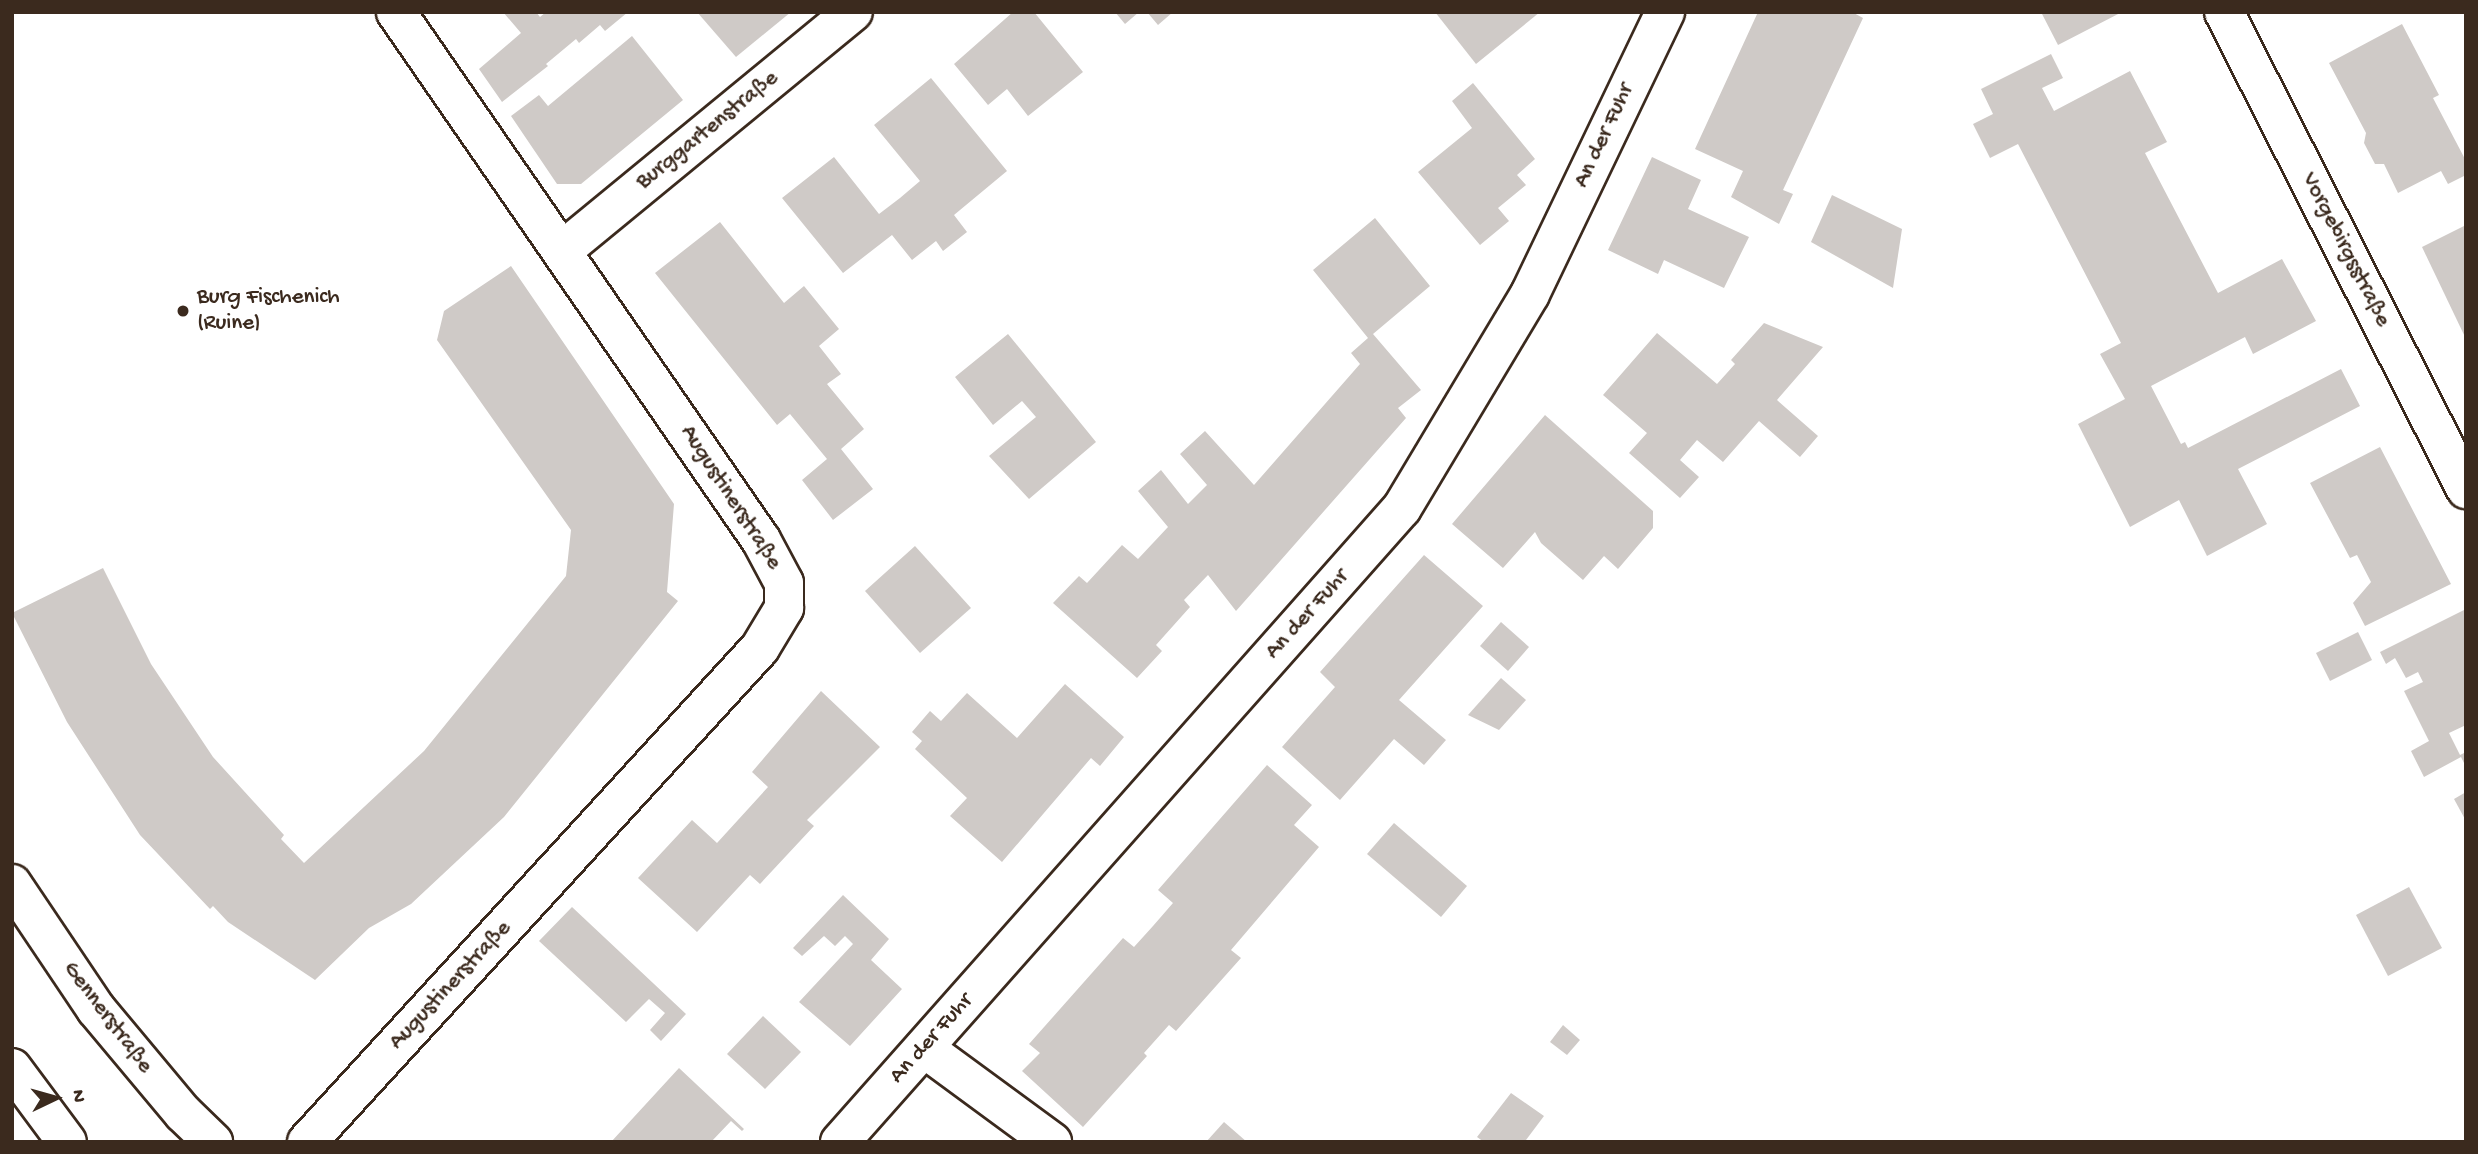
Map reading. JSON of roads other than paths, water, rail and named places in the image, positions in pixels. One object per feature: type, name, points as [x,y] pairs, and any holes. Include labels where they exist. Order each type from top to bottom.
[{"type":"street","name":"Augustinerstraße","points":[[307,1142],[760,648],[784,608],[784,583],[761,540],[396,12]]},
{"type":"street","name":"Burggartenstraße","points":[[563,250],[853,12]]},
{"type":"street","name":"An der Fuhr","points":[[840,1142],[1402,508],[1530,294],[1665,12]]},
{"type":"street","name":"Vorgebirgsstraße","points":[[2224,12],[2466,489]]},
{"type":"street","name":"Gennerstraße","points":[[12,884],[96,1009],[183,1113],[214,1142]]},
{"type":"street","points":[[924,1048],[1052,1142]]},
{"type":"street","points":[[12,1068],[67,1142]]},
{"type":"place","name":"Burg Fischenich (Ruine)","points":[[183,311]]}]
